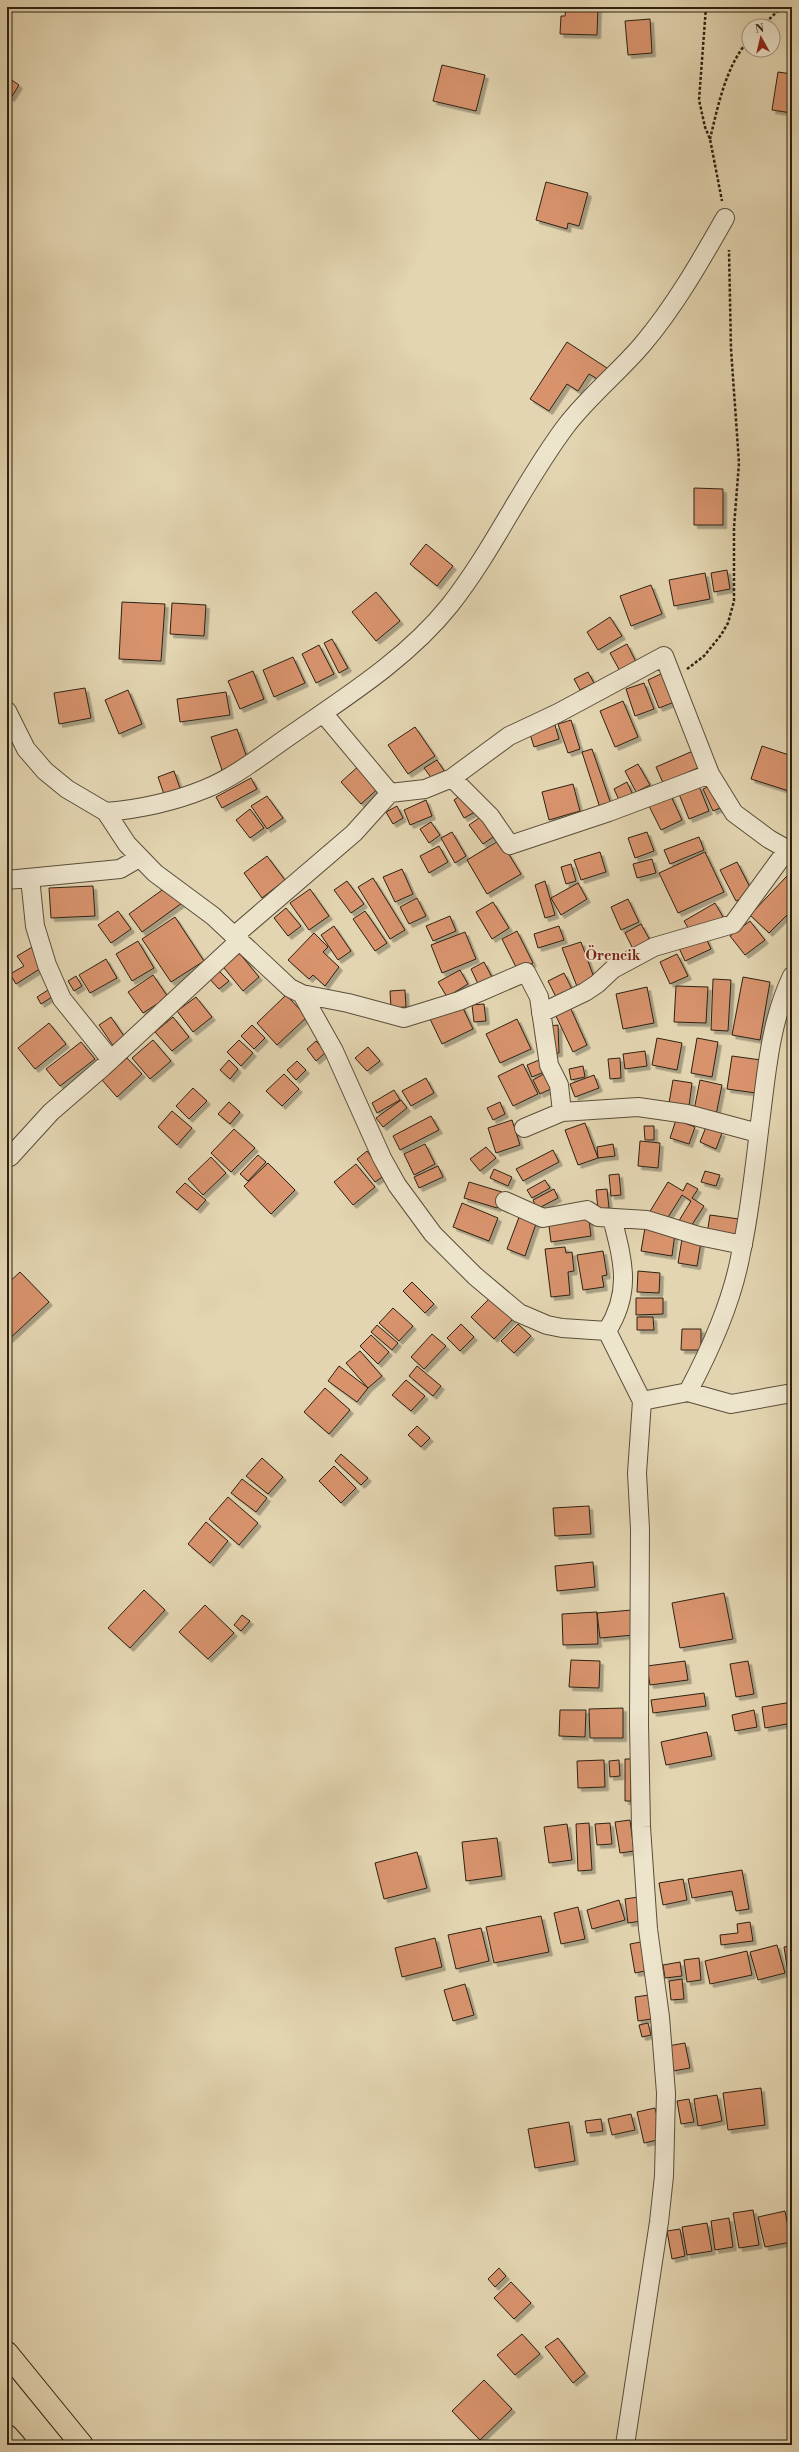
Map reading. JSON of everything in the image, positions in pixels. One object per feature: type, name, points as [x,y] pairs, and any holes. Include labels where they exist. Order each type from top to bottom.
[{"type":"highway","points":[[7,2353],[82,2445]]},
{"type":"highway","points":[[7,2436],[15,2445]]},
{"type":"street","points":[[106,812],[169,802],[225,780],[323,713],[405,652],[448,607],[469,580],[512,508],[560,435],[583,404],[625,364],[663,318],[704,256],[725,218]]},
{"type":"street","points":[[10,1157],[51,1112],[111,1060],[237,938],[354,833],[390,793],[425,788],[452,778],[510,736],[558,713],[664,656],[710,774],[734,813],[750,827],[790,851],[733,924],[654,947],[613,969],[586,992],[541,1013]]},
{"type":"street","points":[[7,711],[26,749],[45,771],[67,789],[106,812],[139,858],[172,887],[213,916],[290,988],[302,994],[348,1003],[404,1018],[460,1001],[526,972],[539,997],[549,1065],[559,1085],[562,1112]]},
{"type":"street","points":[[323,713],[390,793]]},
{"type":"street","points":[[452,778],[490,816],[510,845],[609,812],[710,774]]},
{"type":"street","points":[[7,880],[120,869],[139,858]]},
{"type":"street","points":[[30,878],[35,926],[47,965],[59,992],[111,1060]]},
{"type":"street","points":[[688,1392],[710,1349],[733,1286],[743,1245],[773,1032],[792,976]]},
{"type":"street","points":[[302,994],[334,1051],[382,1158],[397,1184],[433,1234],[474,1276],[519,1313],[547,1325],[562,1328],[607,1330]]},
{"type":"street","points":[[524,1128],[562,1112],[638,1106],[687,1114],[758,1133]]},
{"type":"street","points":[[505,1201],[542,1218],[587,1210],[598,1217],[647,1220],[699,1236],[743,1245]]},
{"type":"street","points":[[607,1330],[620,1305],[624,1280],[620,1251],[612,1218]]},
{"type":"street","points":[[607,1330],[642,1401],[637,1473],[640,1529],[639,1732],[641,1827],[648,1929],[664,2055],[666,2130],[659,2222],[625,2445]]},
{"type":"street","points":[[642,1401],[688,1392],[731,1404],[792,1393]]},
{"type":"path","points":[[673,678],[694,664],[713,646],[728,623],[734,601],[734,527],[738,495],[739,441],[730,349],[728,243],[725,218],[710,139],[701,113],[698,87],[706,7]]},
{"type":"path","points":[[770,18],[782,7]]},
{"type":"path","points":[[710,139],[716,114],[733,66],[741,53]]},
{"type":"building","points":[[566,7],[598,7],[597,35],[560,34],[561,16],[565,16]]},
{"type":"building","points":[[650,19],[652,53],[628,55],[625,21]]},
{"type":"building","points":[[442,65],[485,75],[476,111],[433,101]]},
{"type":"building","points":[[778,72],[792,74],[792,113],[772,110]]},
{"type":"building","points":[[10,79],[19,85],[11,98],[7,96],[7,84]]},
{"type":"building","points":[[546,182],[588,193],[579,226],[568,223],[567,229],[536,220]]},
{"type":"building","points":[[567,342],[607,368],[599,380],[589,374],[578,391],[567,384],[549,411],[530,399]]},
{"type":"building","points":[[694,488],[723,489],[723,525],[694,525]]},
{"type":"building","points":[[426,544],[453,566],[437,586],[410,564]]},
{"type":"building","points":[[727,570],[730,589],[714,592],[711,573]]},
{"type":"building","points":[[705,573],[710,599],[674,606],[669,580]]},
{"type":"building","points":[[651,585],[662,614],[631,626],[620,596]]},
{"type":"building","points":[[376,592],[400,621],[376,641],[352,612]]},
{"type":"building","points":[[122,602],[165,604],[161,661],[119,659]]},
{"type":"building","points":[[172,603],[206,605],[204,636],[170,634]]},
{"type":"building","points":[[610,617],[622,636],[598,650],[587,632]]},
{"type":"building","points":[[332,639],[348,668],[339,673],[324,643]]},
{"type":"building","points":[[627,644],[637,664],[621,673],[610,653]]},
{"type":"building","points":[[319,645],[334,674],[316,683],[302,654]]},
{"type":"building","points":[[293,657],[305,683],[274,697],[263,670]]},
{"type":"building","points":[[253,671],[264,699],[240,709],[228,681]]},
{"type":"building","points":[[588,672],[594,683],[580,690],[574,679]]},
{"type":"building","points":[[665,672],[677,701],[659,708],[648,680]]},
{"type":"building","points":[[644,683],[654,709],[635,716],[626,689]]},
{"type":"building","points":[[85,688],[91,718],[59,724],[54,693]]},
{"type":"building","points":[[128,690],[142,724],[119,734],[105,700]]},
{"type":"building","points":[[226,692],[230,715],[180,722],[177,699]]},
{"type":"building","points":[[623,701],[638,737],[615,747],[600,711]]},
{"type":"building","points":[[571,720],[580,749],[568,753],[558,724]]},
{"type":"building","points":[[555,725],[559,739],[534,747],[530,734]]},
{"type":"building","points":[[415,727],[435,756],[408,774],[388,745]]},
{"type":"building","points":[[237,729],[248,761],[222,770],[211,737]]},
{"type":"building","points":[[762,746],[792,756],[792,792],[751,779]]},
{"type":"building","points":[[592,749],[612,807],[601,811],[582,752]]},
{"type":"building","points":[[693,751],[700,767],[663,783],[656,767]]},
{"type":"building","points":[[437,760],[445,772],[433,780],[424,768]]},
{"type":"building","points":[[362,763],[382,785],[361,804],[341,782]]},
{"type":"building","points":[[638,764],[650,785],[636,792],[625,771]]},
{"type":"building","points":[[174,771],[181,791],[165,797],[158,777]]},
{"type":"building","points":[[251,778],[257,789],[222,808],[216,797]]},
{"type":"building","points":[[627,782],[633,795],[620,802],[614,789]]},
{"type":"building","points":[[573,784],[580,811],[549,820],[542,792]]},
{"type":"building","points":[[699,786],[709,811],[689,819],[679,794]]},
{"type":"building","points":[[710,786],[720,808],[713,811],[703,789]]},
{"type":"building","points":[[464,793],[475,812],[464,818],[454,800]]},
{"type":"building","points":[[670,794],[682,820],[661,830],[648,804]]},
{"type":"building","points":[[267,796],[283,818],[267,829],[251,806]]},
{"type":"building","points":[[426,800],[432,816],[410,825],[404,810]]},
{"type":"building","points":[[397,806],[403,818],[393,824],[386,812]]},
{"type":"building","points":[[250,809],[264,828],[250,838],[236,820]]},
{"type":"building","points":[[482,816],[496,835],[483,844],[469,825]]},
{"type":"building","points":[[431,822],[440,835],[429,843],[420,829]]},
{"type":"building","points":[[452,832],[466,856],[455,863],[441,838]]},
{"type":"building","points":[[647,832],[654,851],[635,858],[628,838]]},
{"type":"building","points":[[699,837],[704,850],[670,864],[664,850]]},
{"type":"building","points":[[500,840],[521,874],[487,894],[467,860]]},
{"type":"building","points":[[439,846],[448,862],[429,873],[420,856]]},
{"type":"building","points":[[600,852],[606,872],[581,880],[574,860]]},
{"type":"building","points":[[705,852],[724,892],[678,913],[659,873]]},
{"type":"building","points":[[267,856],[285,880],[262,898],[244,873]]},
{"type":"building","points":[[652,859],[656,873],[637,878],[633,864]]},
{"type":"building","points":[[737,862],[753,893],[736,901],[720,870]]},
{"type":"building","points":[[571,864],[576,881],[566,884],[561,867]]},
{"type":"building","points":[[402,869],[413,894],[395,902],[383,877]]},
{"type":"building","points":[[787,876],[792,881],[792,910],[769,933],[750,915]]},
{"type":"building","points":[[373,878],[405,930],[390,939],[358,887]]},
{"type":"building","points":[[347,881],[364,904],[351,913],[334,890]]},
{"type":"building","points":[[545,881],[555,915],[545,918],[535,885]]},
{"type":"building","points":[[578,883],[587,899],[561,915],[551,898]]},
{"type":"building","points":[[169,885],[182,903],[142,932],[129,914]]},
{"type":"building","points":[[93,886],[95,916],[51,918],[49,888]]},
{"type":"building","points":[[310,889],[329,916],[309,930],[290,903]]},
{"type":"building","points":[[417,898],[426,916],[409,924],[400,907]]},
{"type":"building","points":[[628,899],[639,922],[621,930],[611,907]]},
{"type":"building","points":[[493,902],[509,928],[492,939],[476,912]]},
{"type":"building","points":[[715,903],[723,917],[693,936],[684,921]]},
{"type":"building","points":[[286,908],[301,926],[288,936],[274,918]]},
{"type":"building","points":[[118,911],[131,929],[111,943],[98,925]]},
{"type":"building","points":[[365,911],[387,943],[375,951],[353,919]]},
{"type":"building","points":[[450,916],[456,931],[433,941],[426,926]]},
{"type":"building","points":[[175,917],[204,961],[171,982],[142,939]]},
{"type":"building","points":[[750,921],[765,940],[745,955],[730,936]]},
{"type":"building","points":[[641,924],[652,944],[635,953],[625,933]]},
{"type":"building","points":[[334,926],[351,951],[338,960],[321,935]]},
{"type":"building","points":[[559,926],[564,940],[538,948],[534,934]]},
{"type":"building","points":[[517,931],[533,963],[518,971],[502,939]]},
{"type":"building","points":[[465,932],[476,959],[442,973],[431,945]]},
{"type":"building","points":[[314,933],[328,947],[323,952],[339,967],[325,986],[313,975],[309,979],[288,960]]},
{"type":"building","points":[[705,936],[711,949],[685,961],[679,948]]},
{"type":"building","points":[[138,941],[154,968],[132,981],[116,954]]},
{"type":"building","points":[[581,942],[596,983],[578,989],[562,948]]},
{"type":"building","points":[[34,946],[46,965],[16,984],[10,974],[24,966],[17,956]]},
{"type":"building","points":[[236,949],[259,977],[243,991],[220,963]]},
{"type":"building","points":[[677,954],[688,976],[670,984],[660,962]]},
{"type":"building","points":[[106,959],[117,978],[90,993],[79,975]]},
{"type":"building","points":[[484,962],[493,979],[479,986],[471,969]]},
{"type":"building","points":[[215,967],[229,981],[219,989],[206,975]]},
{"type":"building","points":[[460,970],[468,984],[447,997],[438,982]]},
{"type":"building","points":[[564,973],[574,993],[558,1001],[548,981]]},
{"type":"building","points":[[153,975],[168,997],[143,1013],[128,992]]},
{"type":"building","points":[[76,976],[82,986],[74,991],[68,981]]},
{"type":"building","points":[[743,977],[770,982],[760,1040],[732,1035]]},
{"type":"building","points":[[713,979],[731,980],[728,1031],[711,1030]]},
{"type":"building","points":[[676,986],[708,987],[706,1023],[674,1022]]},
{"type":"building","points":[[647,987],[654,1023],[623,1029],[616,994]]},
{"type":"building","points":[[48,990],[52,997],[41,1004],[37,997]]},
{"type":"building","points":[[405,990],[406,1007],[391,1008],[390,991]]},
{"type":"building","points":[[286,995],[307,1017],[277,1045],[257,1023]]},
{"type":"building","points":[[196,997],[212,1017],[193,1032],[177,1011]]},
{"type":"building","points":[[461,1004],[473,1029],[442,1044],[430,1019]]},
{"type":"building","points":[[484,1004],[486,1021],[474,1022],[472,1005]]},
{"type":"building","points":[[570,1007],[587,1045],[573,1052],[555,1014]]},
{"type":"building","points":[[111,1017],[126,1039],[114,1047],[99,1025]]},
{"type":"building","points":[[173,1017],[189,1037],[172,1051],[155,1032]]},
{"type":"building","points":[[517,1019],[531,1049],[500,1063],[486,1034]]},
{"type":"building","points":[[49,1023],[66,1044],[35,1069],[18,1048]]},
{"type":"building","points":[[252,1025],[265,1038],[254,1049],[241,1036]]},
{"type":"building","points":[[558,1025],[559,1053],[551,1054],[550,1026]]},
{"type":"building","points":[[657,1038],[682,1043],[677,1070],[652,1065]]},
{"type":"building","points":[[697,1038],[718,1042],[712,1077],[691,1073]]},
{"type":"building","points":[[153,1040],[171,1061],[150,1079],[132,1058]]},
{"type":"building","points":[[239,1040],[253,1053],[241,1066],[227,1052]]},
{"type":"building","points":[[316,1041],[326,1052],[316,1061],[307,1049]]},
{"type":"building","points":[[81,1042],[95,1059],[60,1086],[46,1069]]},
{"type":"building","points":[[368,1047],[380,1061],[367,1071],[355,1058]]},
{"type":"building","points":[[645,1051],[647,1066],[625,1069],[623,1054]]},
{"type":"building","points":[[732,1056],[761,1060],[756,1093],[727,1089]]},
{"type":"building","points":[[127,1058],[142,1074],[117,1097],[102,1080]]},
{"type":"building","points":[[544,1058],[549,1070],[532,1077],[527,1065]]},
{"type":"building","points":[[620,1058],[621,1078],[610,1079],[608,1059]]},
{"type":"building","points":[[229,1060],[238,1069],[230,1079],[220,1070]]},
{"type":"building","points":[[297,1061],[306,1070],[296,1080],[287,1070]]},
{"type":"building","points":[[523,1064],[538,1094],[513,1106],[498,1076]]},
{"type":"building","points":[[583,1066],[585,1077],[571,1080],[569,1069]]},
{"type":"building","points":[[549,1071],[557,1086],[540,1094],[533,1080]]},
{"type":"building","points":[[284,1074],[299,1089],[282,1106],[266,1091]]},
{"type":"building","points":[[594,1075],[599,1088],[575,1097],[570,1084]]},
{"type":"building","points":[[426,1078],[434,1093],[411,1106],[402,1091]]},
{"type":"building","points":[[673,1080],[692,1083],[689,1106],[669,1103]]},
{"type":"building","points":[[700,1080],[722,1085],[716,1115],[694,1110]]},
{"type":"building","points":[[193,1088],[207,1101],[189,1119],[176,1106]]},
{"type":"building","points":[[394,1090],[400,1100],[377,1113],[372,1103]]},
{"type":"building","points":[[401,1100],[407,1108],[383,1127],[376,1118]]},
{"type":"building","points":[[229,1102],[240,1112],[230,1124],[218,1114]]},
{"type":"building","points":[[500,1102],[505,1114],[493,1120],[487,1108]]},
{"type":"building","points":[[172,1111],[192,1128],[177,1145],[158,1127]]},
{"type":"building","points":[[431,1116],[439,1130],[400,1150],[393,1136]]},
{"type":"building","points":[[512,1120],[520,1145],[496,1153],[488,1128]]},
{"type":"building","points":[[676,1120],[695,1127],[689,1144],[670,1138]]},
{"type":"building","points":[[585,1123],[598,1158],[578,1165],[565,1130]]},
{"type":"building","points":[[644,1126],[654,1126],[654,1140],[645,1140]]},
{"type":"building","points":[[706,1127],[722,1133],[716,1149],[700,1142]]},
{"type":"building","points":[[234,1129],[255,1148],[231,1172],[211,1153]]},
{"type":"building","points":[[640,1141],[660,1143],[658,1168],[638,1166]]},
{"type":"building","points":[[425,1144],[435,1164],[414,1175],[404,1154]]},
{"type":"building","points":[[613,1144],[615,1156],[598,1158],[597,1147]]},
{"type":"building","points":[[486,1147],[496,1158],[480,1171],[470,1159]]},
{"type":"building","points":[[553,1150],[559,1162],[523,1181],[516,1169]]},
{"type":"building","points":[[367,1151],[385,1175],[375,1182],[357,1159]]},
{"type":"building","points":[[258,1155],[266,1162],[248,1181],[240,1174]]},
{"type":"building","points":[[211,1157],[226,1173],[203,1195],[188,1179]]},
{"type":"building","points":[[268,1163],[295,1190],[271,1214],[244,1186]]},
{"type":"building","points":[[356,1164],[375,1187],[353,1205],[334,1182]]},
{"type":"building","points":[[438,1166],[443,1177],[419,1188],[414,1177]]},
{"type":"building","points":[[494,1169],[512,1177],[508,1186],[490,1178]]},
{"type":"building","points":[[705,1171],[720,1175],[716,1186],[701,1182]]},
{"type":"building","points":[[619,1174],[621,1195],[611,1196],[609,1175]]},
{"type":"building","points":[[545,1180],[550,1188],[532,1198],[527,1190]]},
{"type":"building","points":[[469,1182],[502,1192],[497,1208],[464,1198]]},
{"type":"building","points":[[668,1182],[683,1191],[687,1183],[698,1189],[692,1198],[704,1206],[688,1231],[677,1224],[691,1201],[682,1195],[665,1222],[649,1213]]},
{"type":"building","points":[[185,1183],[206,1200],[197,1210],[176,1192]]},
{"type":"building","points":[[554,1189],[558,1198],[537,1209],[533,1200]]},
{"type":"building","points":[[607,1189],[609,1208],[598,1209],[596,1190]]},
{"type":"building","points":[[462,1203],[498,1218],[489,1241],[453,1227]]},
{"type":"building","points":[[521,1212],[538,1218],[525,1256],[507,1249]]},
{"type":"building","points":[[588,1212],[591,1236],[551,1242],[548,1218]]},
{"type":"building","points":[[710,1215],[739,1219],[736,1239],[707,1234]]},
{"type":"building","points":[[645,1228],[675,1233],[672,1256],[641,1251]]},
{"type":"building","points":[[682,1239],[701,1242],[697,1266],[678,1263]]},
{"type":"building","points":[[565,1247],[566,1253],[572,1252],[574,1271],[568,1272],[570,1295],[551,1297],[545,1249]]},
{"type":"building","points":[[603,1251],[607,1275],[602,1276],[604,1287],[583,1290],[577,1255]]},
{"type":"building","points":[[638,1271],[660,1273],[659,1293],[637,1292]]},
{"type":"building","points":[[20,1272],[49,1302],[7,1341],[7,1284]]},
{"type":"building","points":[[412,1282],[434,1304],[425,1313],[403,1291]]},
{"type":"building","points":[[490,1298],[513,1319],[494,1339],[471,1317]]},
{"type":"building","points":[[636,1298],[663,1298],[663,1314],[636,1315]]},
{"type":"building","points":[[393,1308],[413,1326],[399,1341],[379,1323]]},
{"type":"building","points":[[637,1317],[653,1317],[654,1330],[637,1330]]},
{"type":"building","points":[[461,1324],[474,1337],[460,1351],[447,1338]]},
{"type":"building","points":[[518,1324],[531,1336],[514,1353],[501,1341]]},
{"type":"building","points":[[377,1325],[398,1343],[392,1350],[371,1332]]},
{"type":"building","points":[[682,1329],[701,1329],[701,1350],[681,1350]]},
{"type":"building","points":[[432,1334],[446,1346],[424,1369],[411,1357]]},
{"type":"building","points":[[371,1335],[389,1352],[378,1364],[360,1346]]},
{"type":"building","points":[[360,1351],[382,1376],[368,1388],[346,1363]]},
{"type":"building","points":[[339,1366],[368,1388],[357,1402],[328,1381]]},
{"type":"building","points":[[417,1366],[441,1386],[433,1396],[409,1376]]},
{"type":"building","points":[[406,1380],[425,1396],[411,1411],[392,1395]]},
{"type":"building","points":[[325,1388],[350,1410],[329,1434],[304,1412]]},
{"type":"building","points":[[417,1426],[430,1438],[421,1447],[408,1435]]},
{"type":"building","points":[[341,1454],[368,1478],[361,1485],[335,1461]]},
{"type":"building","points":[[262,1458],[283,1477],[268,1494],[246,1476]]},
{"type":"building","points":[[334,1466],[356,1488],[341,1503],[319,1481]]},
{"type":"building","points":[[242,1479],[267,1498],[256,1512],[231,1493]]},
{"type":"building","points":[[228,1497],[258,1523],[239,1545],[209,1519]]},
{"type":"building","points":[[589,1506],[591,1534],[555,1536],[553,1508]]},
{"type":"building","points":[[206,1522],[228,1541],[210,1563],[188,1544]]},
{"type":"building","points":[[593,1562],[595,1587],[557,1591],[555,1566]]},
{"type":"building","points":[[144,1590],[165,1610],[130,1648],[108,1628]]},
{"type":"building","points":[[724,1593],[733,1639],[680,1648],[672,1603]]},
{"type":"building","points":[[205,1605],[234,1633],[208,1659],[179,1632]]},
{"type":"building","points":[[632,1610],[634,1635],[600,1638],[597,1613]]},
{"type":"building","points":[[597,1612],[598,1644],[563,1645],[562,1614]]},
{"type":"building","points":[[242,1615],[250,1621],[241,1631],[234,1625]]},
{"type":"building","points":[[571,1660],[600,1661],[599,1688],[569,1687]]},
{"type":"building","points":[[685,1661],[688,1680],[650,1685],[647,1666]]},
{"type":"building","points":[[748,1661],[754,1694],[736,1697],[730,1664]]},
{"type":"building","points":[[704,1693],[706,1706],[653,1713],[651,1700]]},
{"type":"building","points":[[792,1702],[792,1723],[765,1728],[762,1707]]},
{"type":"building","points":[[623,1708],[623,1738],[590,1738],[589,1709]]},
{"type":"building","points":[[560,1710],[586,1710],[585,1737],[559,1736]]},
{"type":"building","points":[[754,1710],[757,1727],[735,1731],[732,1715]]},
{"type":"building","points":[[707,1732],[712,1756],[666,1765],[661,1742]]},
{"type":"building","points":[[625,1759],[631,1759],[631,1801],[625,1801]]},
{"type":"building","points":[[604,1760],[605,1787],[578,1788],[577,1761]]},
{"type":"building","points":[[619,1760],[620,1776],[610,1777],[609,1761]]},
{"type":"building","points":[[630,1820],[634,1851],[620,1853],[615,1822]]},
{"type":"building","points":[[589,1823],[592,1870],[578,1871],[576,1824]]},
{"type":"building","points":[[610,1823],[612,1844],[597,1845],[595,1824]]},
{"type":"building","points":[[567,1824],[572,1860],[549,1863],[544,1827]]},
{"type":"building","points":[[497,1838],[502,1876],[466,1881],[462,1842]]},
{"type":"building","points":[[417,1852],[427,1888],[384,1899],[375,1863]]},
{"type":"building","points":[[742,1870],[749,1909],[736,1911],[732,1891],[692,1898],[688,1879]]},
{"type":"building","points":[[683,1879],[687,1900],[663,1905],[659,1883]]},
{"type":"building","points":[[638,1897],[641,1921],[628,1923],[625,1899]]},
{"type":"building","points":[[619,1900],[625,1920],[592,1929],[587,1910]]},
{"type":"building","points":[[578,1907],[585,1939],[561,1944],[554,1913]]},
{"type":"building","points":[[541,1916],[549,1952],[494,1963],[486,1927]]},
{"type":"building","points":[[750,1922],[753,1941],[721,1945],[720,1935],[738,1933],[737,1924]]},
{"type":"building","points":[[481,1928],[489,1961],[456,1969],[448,1935]]},
{"type":"building","points":[[435,1938],[442,1967],[402,1977],[395,1948]]},
{"type":"building","points":[[646,1941],[650,1970],[635,1973],[630,1944]]},
{"type":"building","points":[[777,1945],[785,1973],[758,1980],[750,1952]]},
{"type":"building","points":[[792,1946],[792,1979],[789,1979],[784,1947]]},
{"type":"building","points":[[747,1951],[752,1975],[710,1984],[705,1961]]},
{"type":"building","points":[[699,1958],[701,1980],[687,1982],[684,1960]]},
{"type":"building","points":[[680,1962],[682,1976],[665,1978],[663,1965]]},
{"type":"building","points":[[682,1979],[684,1999],[671,2000],[669,1981]]},
{"type":"building","points":[[465,1984],[474,2015],[453,2021],[444,1990]]},
{"type":"building","points":[[649,1995],[651,2019],[638,2021],[635,1997]]},
{"type":"building","points":[[648,2023],[651,2035],[642,2037],[639,2025]]},
{"type":"building","points":[[685,2043],[690,2068],[673,2071],[668,2046]]},
{"type":"building","points":[[761,2088],[765,2125],[728,2130],[723,2093]]},
{"type":"building","points":[[717,2095],[722,2121],[698,2126],[694,2099]]},
{"type":"building","points":[[689,2099],[694,2122],[681,2124],[677,2101]]},
{"type":"building","points":[[655,2108],[662,2139],[644,2143],[637,2112]]},
{"type":"building","points":[[631,2114],[635,2130],[612,2135],[608,2119]]},
{"type":"building","points":[[601,2119],[603,2131],[587,2133],[585,2121]]},
{"type":"building","points":[[569,2122],[575,2161],[535,2168],[528,2129]]},
{"type":"building","points":[[753,2210],[759,2245],[739,2248],[733,2213]]},
{"type":"building","points":[[785,2211],[791,2242],[765,2247],[758,2217]]},
{"type":"building","points":[[729,2218],[733,2247],[715,2250],[711,2221]]},
{"type":"building","points":[[707,2223],[712,2251],[687,2255],[682,2227]]},
{"type":"building","points":[[680,2229],[685,2256],[672,2259],[667,2231]]},
{"type":"building","points":[[499,2268],[506,2276],[495,2287],[488,2279]]},
{"type":"building","points":[[511,2282],[531,2303],[514,2319],[494,2298]]},
{"type":"building","points":[[522,2334],[540,2354],[515,2375],[497,2355]]},
{"type":"building","points":[[558,2338],[585,2373],[573,2383],[545,2347]]},
{"type":"building","points":[[484,2380],[512,2409],[480,2440],[452,2411]]},
{"type":"district","name":"Örencik","points":[[613,956]]}]
